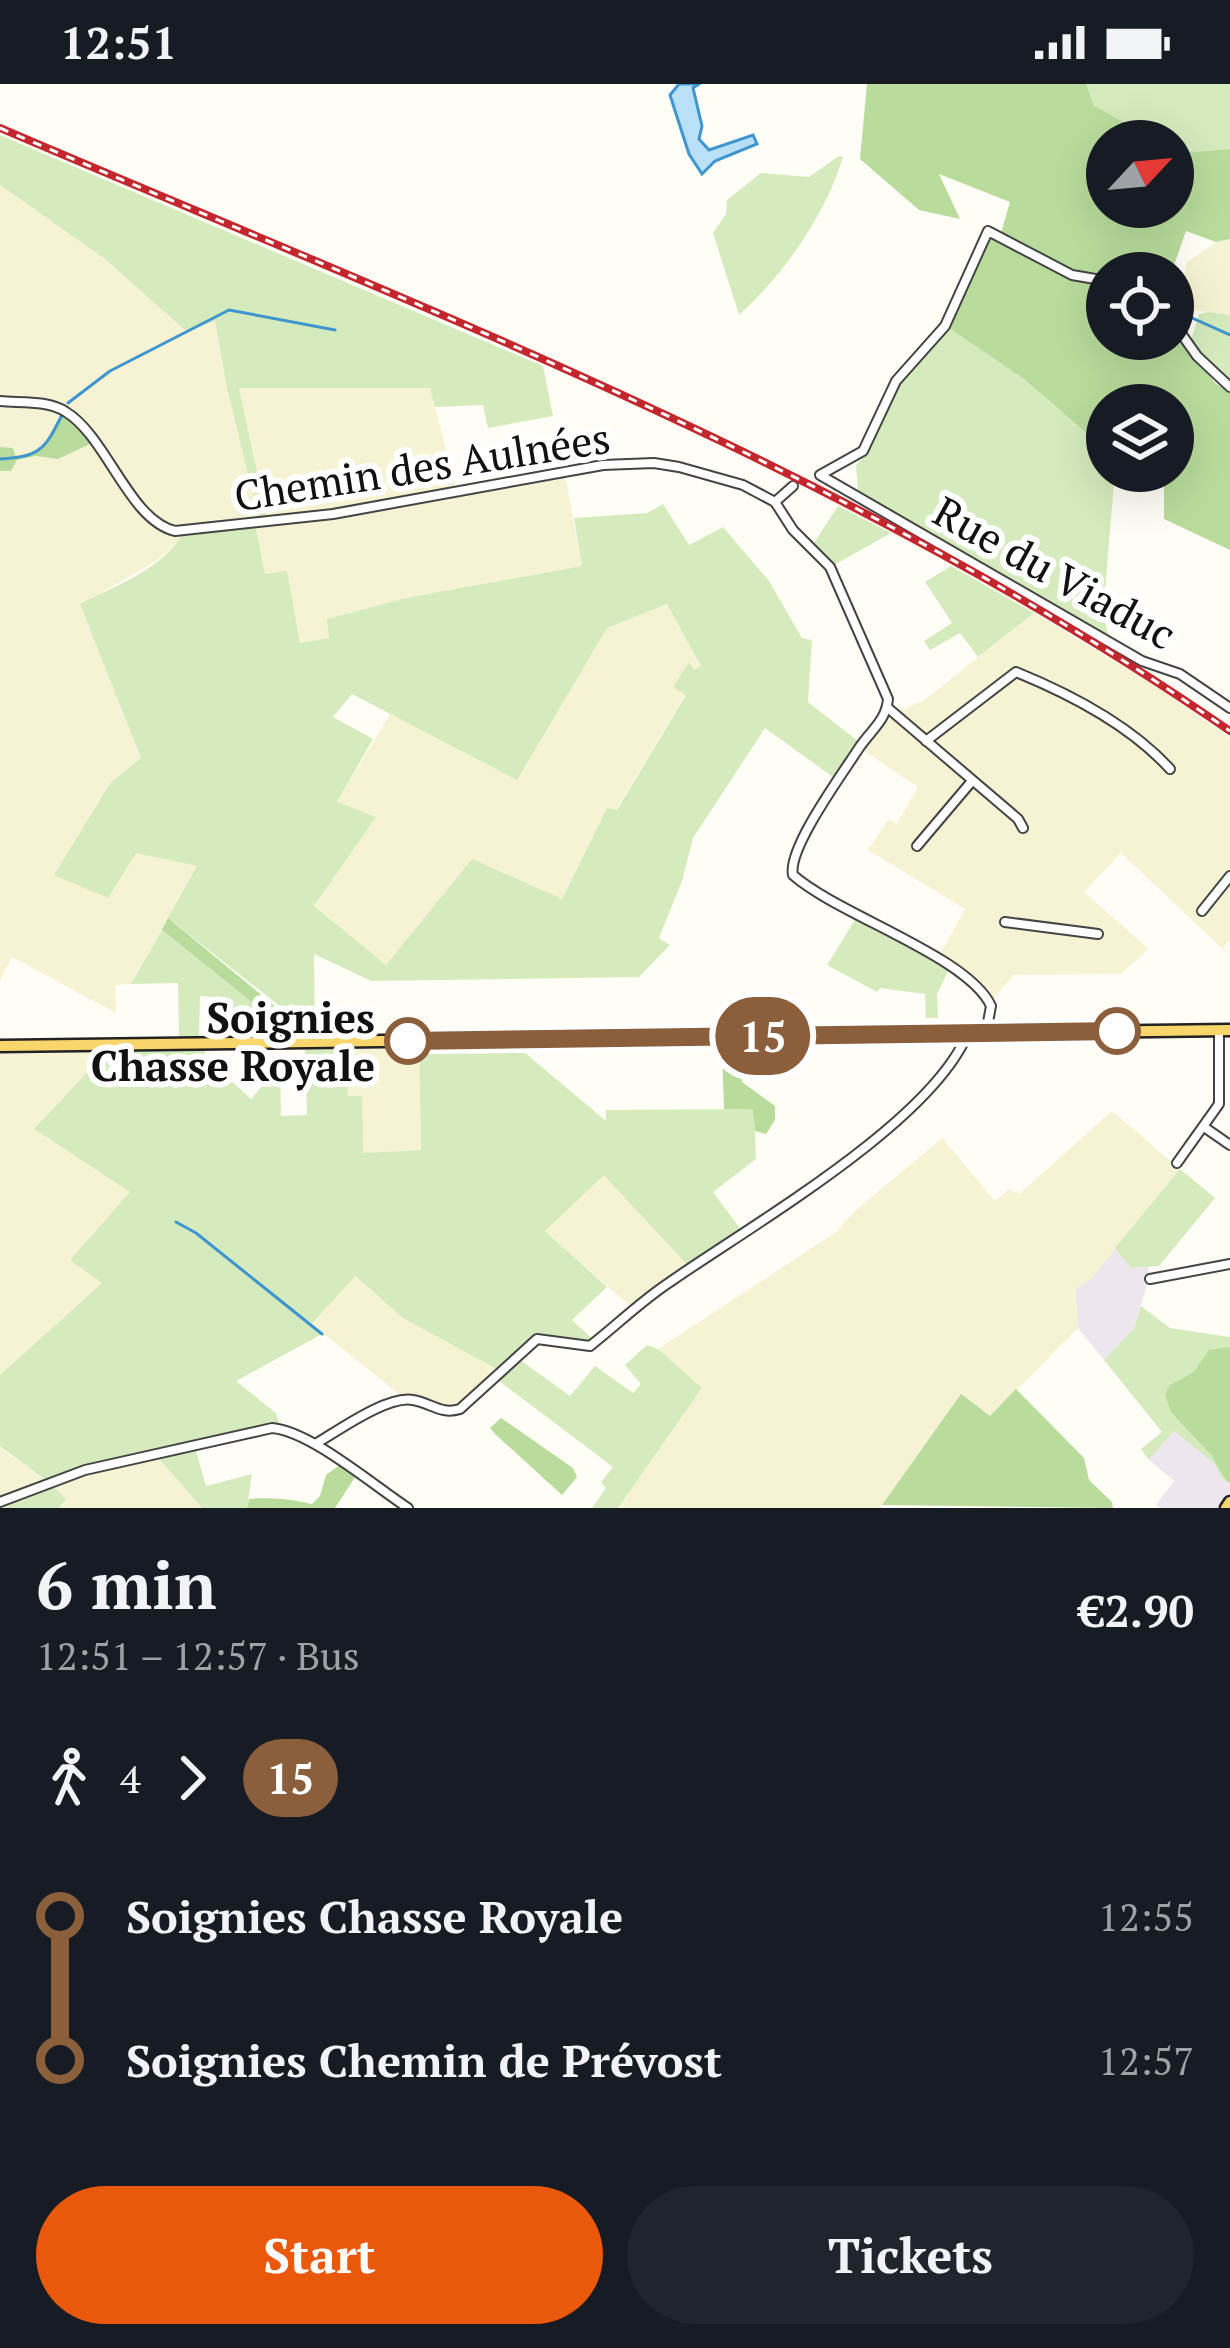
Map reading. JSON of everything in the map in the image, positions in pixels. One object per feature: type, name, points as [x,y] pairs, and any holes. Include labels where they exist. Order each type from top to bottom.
[{"type":"main road","points":[[0,1046],[1224,1030]]},
{"type":"street","name":"Rue du Viaduc","points":[[1086,277],[988,230],[945,326],[896,381],[863,451],[820,475],[1142,661],[1180,674],[1230,707]]},
{"type":"street","points":[[1194,352],[1230,387]]},
{"type":"street","name":"Chemin des Aulnées","points":[[0,401],[42,404],[68,413],[153,519],[175,531],[333,514],[564,470],[634,462],[726,478],[775,502],[793,530],[830,567],[883,682],[888,708]]},
{"type":"street","points":[[775,502],[793,486]]},
{"type":"street","points":[[926,741],[1016,671],[1063,692],[1151,749],[1170,769]]},
{"type":"street","points":[[986,1033],[991,1006],[985,995],[938,958],[798,880],[792,870],[794,854],[888,708],[1024,828]]},
{"type":"street","points":[[917,846],[972,781]]},
{"type":"street","points":[[1202,911],[1230,876]]},
{"type":"street","points":[[1005,922],[1098,934]]},
{"type":"street","points":[[1177,1163],[1219,1104],[1224,1030]]},
{"type":"street","points":[[317,1443],[398,1400],[414,1400],[449,1412],[460,1409],[537,1339],[590,1346],[665,1285],[818,1182],[904,1112],[968,1034]]},
{"type":"street","points":[[1204,1127],[1230,1145]]},
{"type":"street","points":[[1150,1279],[1230,1264]]},
{"type":"street","points":[[0,1502],[86,1470],[262,1429],[281,1429],[317,1443],[340,1464],[408,1508]]},
{"type":"shaded area","points":[[0,185],[105,259],[186,331],[215,320],[227,388],[268,521],[239,388],[430,388],[457,491],[564,470],[582,566],[406,598],[328,619],[329,638],[300,643],[287,572],[265,574],[255,524],[178,542],[159,559],[81,605],[141,758],[111,782],[136,853],[198,866],[131,984],[115,985],[116,1013],[12,957],[0,980],[0,471],[11,470],[17,460],[37,456],[47,446],[16,458],[13,448],[0,447]]},
{"type":"shaded area","points":[[1230,239],[1230,315],[1194,310],[1194,257],[1216,242]]},
{"type":"shaded area","points":[[667,604],[702,666],[694,670],[688,663],[674,686],[686,694],[616,810],[607,809],[562,900],[472,860],[386,966],[314,906],[375,818],[337,802],[390,714],[517,779],[607,628]]},
{"type":"shaded area","points":[[1034,613],[1154,685],[1230,738],[1230,939],[1223,947],[1230,956],[1121,853],[1084,892],[1149,949],[1121,974],[1014,975],[990,1002],[938,958],[965,909],[868,850],[889,819],[897,824],[918,787],[860,748],[885,716],[923,701]]},
{"type":"shaded area","points":[[419,1048],[421,1150],[362,1153],[362,1097],[348,1097],[347,1049]]},
{"type":"shaded area","points":[[107,1051],[34,1129],[131,1192],[71,1259],[102,1283],[0,1375],[0,1054]]},
{"type":"shaded area","points":[[1112,1111],[1180,1169],[1091,1279],[1075,1289],[1078,1328],[990,1417],[961,1395],[880,1508],[618,1508],[702,1388],[658,1349],[836,1232],[942,1138],[995,1201],[1009,1189],[1019,1194]]},
{"type":"shaded area","points":[[604,1174],[688,1266],[630,1306],[545,1231]]},
{"type":"shaded area","points":[[1115,1248],[1131,1268],[1148,1267],[1150,1275],[1134,1328],[1104,1360],[1078,1328],[1075,1289],[1090,1279]]},
{"type":"shaded area","points":[[354,1276],[403,1318],[501,1372],[460,1409],[407,1400],[312,1325]]},
{"type":"shaded area","points":[[1174,1431],[1216,1464],[1230,1482],[1220,1508],[1156,1505],[1174,1481],[1149,1460]]},
{"type":"shaded area","points":[[0,1447],[44,1480],[158,1456],[202,1508],[59,1508],[66,1499],[0,1502]]},
{"type":"green space","points":[[867,84],[1086,84],[1094,106],[1120,120],[1086,120],[1086,228],[1194,228],[1194,152],[1230,149],[1230,239],[1216,242],[1186,231],[1179,252],[1086,252],[1086,360],[1194,360],[1194,356],[1216,384],[1230,391],[1230,550],[1164,519],[1164,492],[1194,492],[1194,384],[1086,384],[1086,433],[1024,379],[947,327],[988,239],[1001,233],[1010,202],[939,174],[960,219],[919,210],[860,159]]},
{"type":"green space","points":[[1086,84],[1230,84],[1230,149],[1194,152],[1194,120],[1119,120],[1093,106]]},
{"type":"green space","points":[[0,135],[543,366],[553,416],[488,428],[483,405],[435,407],[430,388],[239,388],[268,522],[260,523],[215,321],[186,331],[105,259],[0,185]]},
{"type":"green space","points":[[843,157],[835,179],[801,243],[739,315],[713,233],[726,214],[727,200],[761,173],[809,177]]},
{"type":"green space","points":[[1199,314],[1230,315],[1230,385],[1194,348]]},
{"type":"green space","points":[[947,327],[1024,379],[1086,433],[1086,492],[1113,492],[1103,614],[1110,642],[858,492],[856,465],[867,454],[898,382]]},
{"type":"green space","points":[[65,411],[94,442],[58,459],[36,456],[17,460],[11,471],[0,471],[0,447],[13,448],[16,458],[34,452],[52,436]]},
{"type":"green space","points":[[663,504],[689,545],[723,527],[769,581],[802,638],[812,640],[808,702],[859,742],[837,780],[765,728],[693,838],[659,938],[670,945],[639,977],[371,981],[314,954],[315,1034],[168,918],[197,866],[136,853],[108,898],[54,875],[111,782],[141,758],[80,604],[152,566],[183,532],[255,524],[265,574],[287,571],[300,643],[329,638],[327,619],[406,598],[582,566],[574,518],[647,513]],"holes":[[[667,604],[701,666],[694,670],[689,662],[673,687],[686,695],[617,810],[607,808],[562,899],[472,859],[386,965],[314,906],[376,817],[337,802],[373,739],[333,717],[352,694],[517,780],[607,628]]]},
{"type":"green space","points":[[838,506],[891,533],[834,565],[814,543]]},
{"type":"green space","points":[[951,566],[1034,613],[978,657],[960,633],[930,650],[924,641],[952,623],[925,582]]},
{"type":"green space","points":[[858,915],[950,967],[937,994],[938,1018],[926,1018],[925,994],[880,988],[877,992],[827,965]]},
{"type":"green space","points":[[168,918],[276,1007],[269,1016],[162,930]]},
{"type":"green space","points":[[162,930],[269,1016],[254,1036],[214,1037],[213,997],[200,996],[199,1037],[179,1037],[178,983],[131,984]]},
{"type":"green space","points":[[518,1047],[606,1121],[606,1110],[754,1109],[756,1159],[713,1192],[742,1231],[688,1266],[604,1175],[545,1231],[607,1287],[572,1320],[596,1342],[590,1346],[543,1338],[516,1357],[570,1396],[595,1366],[633,1393],[641,1384],[625,1365],[647,1345],[658,1349],[702,1388],[618,1508],[592,1508],[606,1488],[601,1482],[613,1467],[495,1378],[500,1371],[403,1318],[355,1276],[312,1324],[322,1334],[236,1381],[276,1413],[281,1429],[195,1447],[206,1486],[252,1474],[247,1508],[202,1508],[157,1456],[102,1466],[50,1483],[66,1499],[59,1508],[0,1508],[0,1502],[48,1482],[0,1446],[0,1375],[102,1283],[70,1260],[130,1192],[34,1129],[107,1051],[205,1050],[205,1057],[251,1099],[280,1064],[281,1116],[307,1115],[305,1049],[347,1048],[348,1096],[362,1096],[363,1153],[421,1150],[419,1048]]},
{"type":"green space","points":[[722,1048],[741,1048],[742,1082],[775,1106],[775,1120],[766,1134],[755,1131],[753,1109],[724,1109]]},
{"type":"green space","points":[[1180,1169],[1215,1198],[1159,1266],[1131,1268],[1115,1248]]},
{"type":"green space","points":[[1141,1306],[1170,1328],[1230,1337],[1230,1482],[1174,1431],[1149,1460],[1141,1449],[1162,1432],[1104,1360],[1134,1328]]},
{"type":"green space","points":[[1230,1347],[1227,1482],[1212,1456],[1171,1412],[1165,1394],[1170,1385],[1194,1372],[1209,1350]]},
{"type":"green space","points":[[1016,1389],[1084,1458],[1089,1480],[1113,1508],[882,1505],[961,1394],[990,1416]]},
{"type":"green space","points":[[501,1418],[573,1468],[577,1477],[562,1495],[490,1428]]},
{"type":"green space","points":[[341,1464],[357,1474],[335,1508],[247,1508],[249,1499],[257,1498],[312,1504],[320,1496],[326,1475]]},
{"type":"water","points":[[679,84],[699,84],[693,88],[702,126],[699,139],[709,150],[753,135],[757,144],[715,161],[702,174],[689,154],[670,95]]},
{"type":"waterway","points":[[1005,244],[1071,279]]},
{"type":"waterway","points":[[68,403],[110,371],[229,310],[335,330]]},
{"type":"waterway","points":[[1194,319],[1230,335]]},
{"type":"waterway","points":[[0,459],[40,449],[62,415]]},
{"type":"waterway","points":[[176,1222],[322,1334]]},
{"type":"railway","points":[[0,128],[474,329],[786,473],[1086,637],[1230,731]]},
{"type":"bus line","name":"15","points":[[408,1041],[1117,1031]]},
{"type":"place","name":"Soignies Chasse Royale","points":[[408,1041]]}]
